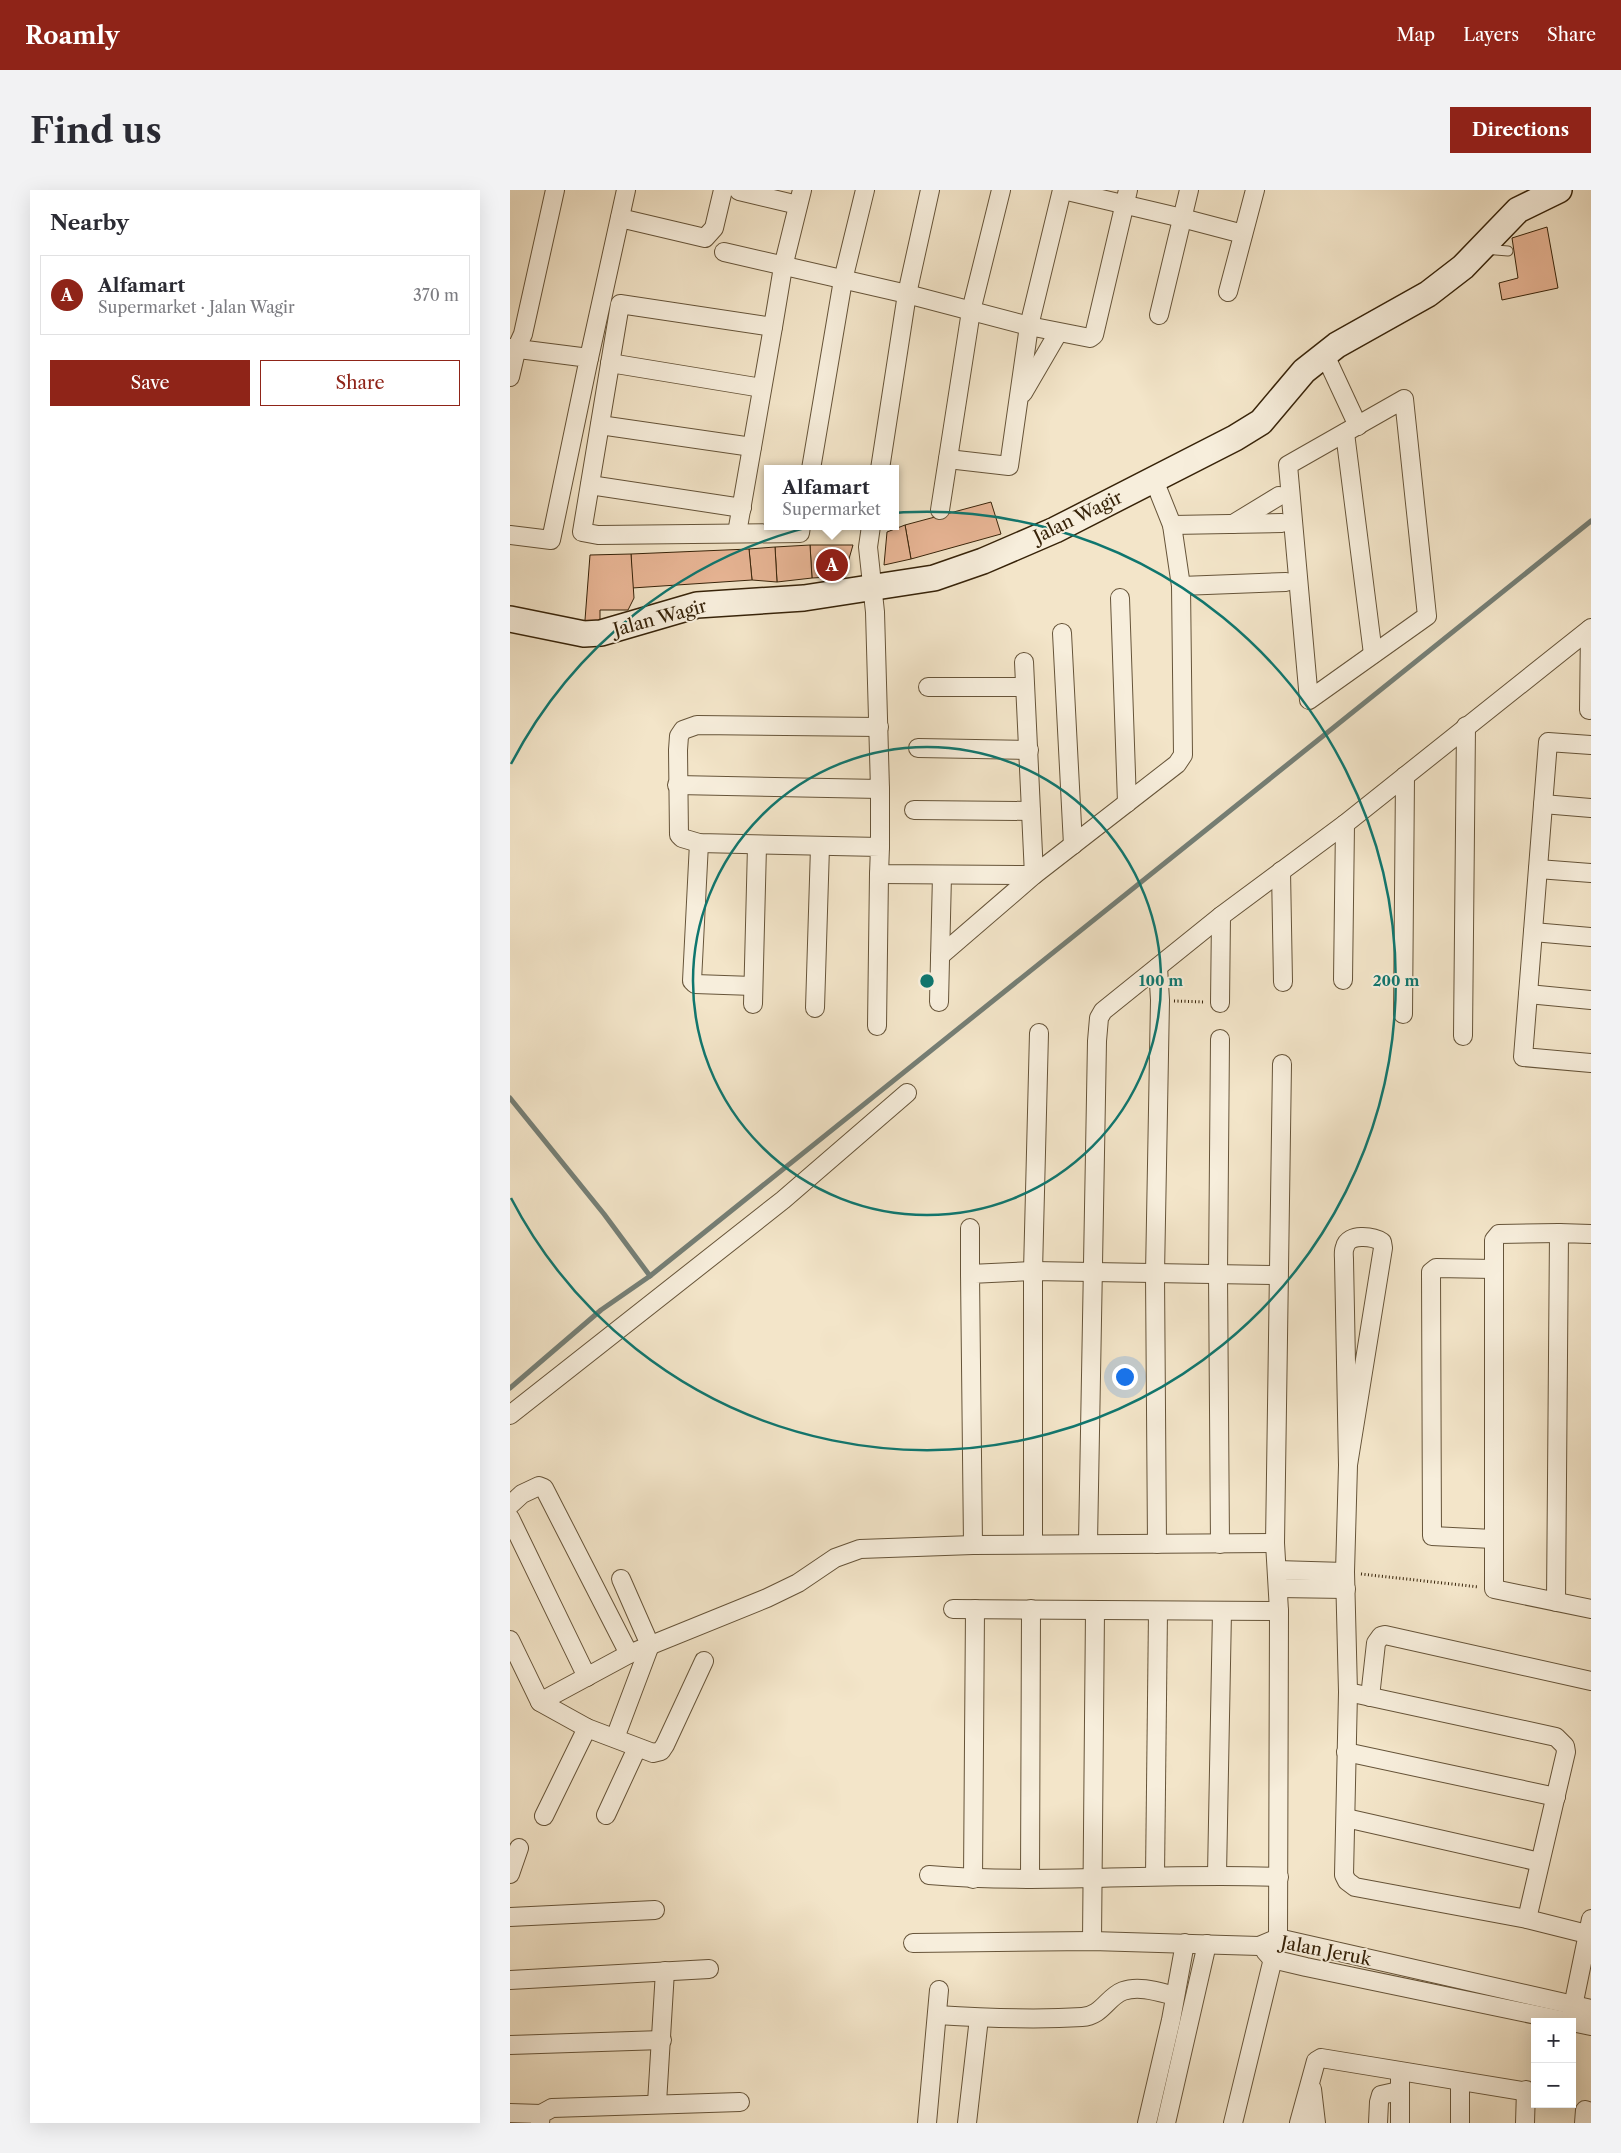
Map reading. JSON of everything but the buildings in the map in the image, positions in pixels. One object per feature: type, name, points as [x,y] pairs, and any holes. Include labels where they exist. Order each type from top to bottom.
[{"type":"street","points":[[510,377],[513,348],[523,334],[555,190]]},
{"type":"street","points":[[510,535],[551,540],[626,190]]},
{"type":"street","points":[[620,218],[705,238],[714,228],[723,190]]},
{"type":"street","points":[[812,465],[842,280],[865,190]]},
{"type":"street","points":[[881,465],[907,294],[930,190]]},
{"type":"street","points":[[940,510],[971,311],[1001,190]]},
{"type":"street","points":[[948,459],[1009,466],[1029,326],[1062,190],[1126,197],[1182,218],[1243,234]]},
{"type":"street","points":[[1159,315],[1189,190]]},
{"type":"street","points":[[1228,292],[1255,190]]},
{"type":"street","name":"Jalan Wagir","points":[[510,619],[584,634],[601,633],[697,605],[804,598],[872,588],[934,578],[983,562],[1056,530],[1261,422],[1304,371],[1337,345],[1428,294],[1463,267],[1518,210],[1559,190]]},
{"type":"street","points":[[738,191],[800,198],[783,267],[738,533]]},
{"type":"street","points":[[724,252],[907,294],[1029,326],[1084,338],[1094,335],[1126,197]]},
{"type":"street","points":[[773,327],[620,304],[582,532],[598,535],[800,533],[800,530]]},
{"type":"street","points":[[1019,399],[1058,333]]},
{"type":"street","points":[[513,348],[589,358]]},
{"type":"street","points":[[1325,355],[1352,429],[1373,654]]},
{"type":"street","points":[[610,363],[762,388]]},
{"type":"street","points":[[1404,399],[1427,616],[1310,700],[1288,465],[1352,429],[1404,399]]},
{"type":"street","points":[[600,425],[752,447]]},
{"type":"street","points":[[940,956],[1034,875],[1177,764],[1183,755],[1181,586],[1172,525],[1154,480]]},
{"type":"street","points":[[590,485],[742,508]]},
{"type":"street","points":[[1232,524],[1278,496]]},
{"type":"street","points":[[1172,525],[1282,523]]},
{"type":"street","points":[[870,530],[868,547],[875,612],[880,788],[877,1026]]},
{"type":"street","points":[[1181,586],[1286,582]]},
{"type":"street","points":[[1120,598],[1127,803]]},
{"type":"street","points":[[1589,710],[1590,628]]},
{"type":"street","points":[[1088,1543],[1099,1018],[1108,1005],[1221,916],[1345,824],[1590,628]]},
{"type":"street","points":[[1062,633],[1073,845]]},
{"type":"street","points":[[1024,662],[1034,875]]},
{"type":"street","points":[[928,687],[1026,687]]},
{"type":"street","points":[[1463,1036],[1466,726]]},
{"type":"street","points":[[879,727],[687,727],[679,736],[677,786],[679,835],[682,838],[699,844],[880,847]]},
{"type":"street","points":[[1591,746],[1548,742],[1523,1057],[1591,1063]]},
{"type":"street","points":[[918,748],[1028,750]]},
{"type":"street","points":[[1403,1014],[1405,776]]},
{"type":"street","points":[[677,786],[880,788]]},
{"type":"street","points":[[1543,804],[1591,808]]},
{"type":"street","points":[[914,810],[1031,811]]},
{"type":"street","points":[[1343,980],[1345,824]]},
{"type":"street","points":[[699,844],[692,981],[695,984],[705,985],[753,986]]},
{"type":"street","points":[[753,1004],[757,846]]},
{"type":"street","points":[[814,1008],[820,847]]},
{"type":"street","points":[[1538,869],[1591,873]]},
{"type":"street","points":[[1281,871],[1282,982]]},
{"type":"street","points":[[879,874],[1034,875]]},
{"type":"street","points":[[939,1002],[942,875]]},
{"type":"street","points":[[1220,1002],[1221,916]]},
{"type":"street","points":[[1533,932],[1591,937]]},
{"type":"street","points":[[1157,1544],[1155,1274],[1160,1000],[1158,967]]},
{"type":"street","points":[[1528,994],[1591,1000]]},
{"type":"street","points":[[1033,1544],[1033,1272],[1039,1033]]},
{"type":"street","points":[[1220,1039],[1218,1274],[1220,1544]]},
{"type":"street","points":[[1233,2123],[1278,1938],[1279,1611],[1275,1543],[1282,1064]]},
{"type":"street","points":[[510,1415],[783,1200],[907,1093]]},
{"type":"street","points":[[970,1228],[973,1545]]},
{"type":"street","points":[[1556,1602],[1559,1233]]},
{"type":"street","points":[[1591,1234],[1499,1234],[1494,1240],[1493,1539],[1494,1589],[1591,1609]]},
{"type":"street","points":[[1348,1465],[1383,1248],[1382,1242],[1354,1237],[1344,1246],[1348,1465],[1346,1581],[1348,1692],[1344,1875],[1347,1881],[1355,1887],[1590,1929],[1571,2018]]},
{"type":"street","points":[[1493,1539],[1434,1537],[1431,1533],[1431,1272],[1436,1268],[1494,1269]]},
{"type":"street","points":[[970,1274],[1094,1272],[1278,1275]]},
{"type":"street","points":[[510,1505],[522,1494],[539,1486],[544,1488],[629,1654]]},
{"type":"street","points":[[510,1518],[587,1677]]},
{"type":"street","points":[[540,1702],[629,1654],[767,1598],[798,1583],[835,1558],[860,1549],[1088,1543],[1275,1543]]},
{"type":"street","points":[[1277,1570],[1346,1581]]},
{"type":"street","points":[[615,1738],[650,1645],[621,1580]]},
{"type":"street","points":[[1278,1588],[1346,1581]]},
{"type":"street","points":[[953,1609],[1158,1612],[1279,1611]]},
{"type":"street","points":[[973,1879],[975,1609]]},
{"type":"street","points":[[1030,1879],[1031,1609]]},
{"type":"street","points":[[1092,1941],[1095,1610]]},
{"type":"street","points":[[1217,1875],[1222,1611]]},
{"type":"street","points":[[1155,1876],[1158,1612]]},
{"type":"street","points":[[1370,1697],[1376,1643],[1381,1636],[1386,1635],[1591,1681]]},
{"type":"street","points":[[510,1640],[540,1702],[587,1728],[653,1753],[661,1751],[704,1661]]},
{"type":"street","points":[[1348,1692],[1556,1737],[1565,1746],[1566,1752],[1527,1919]]},
{"type":"street","points":[[544,1816],[587,1728]]},
{"type":"street","points":[[606,1815],[637,1748]]},
{"type":"street","points":[[1346,1752],[1556,1797]]},
{"type":"street","points":[[1346,1818],[1540,1862]]},
{"type":"street","points":[[510,1874],[518,1848]]},
{"type":"street","points":[[928,1875],[973,1879],[1217,1875],[1279,1877]]},
{"type":"street","points":[[510,1917],[655,1910]]},
{"type":"street","name":"Jalan Jeruk","points":[[1571,2018],[1278,1938],[1260,1946],[1272,1958],[1571,2018],[1591,2009]]},
{"type":"street","points":[[913,1943],[1092,1941],[1260,1946]]},
{"type":"street","points":[[1147,2123],[1185,1943]]},
{"type":"street","points":[[1166,2123],[1207,1944]]},
{"type":"street","points":[[510,1980],[708,1969]]},
{"type":"street","points":[[657,2103],[665,1971]]},
{"type":"street","points":[[938,2016],[1084,2018],[1103,2009],[1118,1994],[1128,1990],[1141,1989],[1175,1996]]},
{"type":"street","points":[[927,2123],[940,1990]]},
{"type":"street","points":[[967,2123],[980,2018]]},
{"type":"street","name":"Jalan Jeruk","points":[[1576,2020],[1591,2026]]},
{"type":"street","points":[[510,2045],[662,2040]]},
{"type":"street","points":[[1299,2123],[1316,2061],[1321,2058],[1400,2072],[1530,2091],[1525,2123]]},
{"type":"street","points":[[1400,2072],[1400,2123]]},
{"type":"street","points":[[1311,2076],[1316,2123]]},
{"type":"street","points":[[1460,2081],[1460,2123]]},
{"type":"street","points":[[1378,2123],[1381,2094],[1399,2092]]},
{"type":"street","points":[[510,2113],[541,2119],[547,2109],[557,2107],[740,2102]]},
{"type":"lane","points":[[1479,249],[1508,251]]},
{"type":"path","points":[[1160,1000],[1220,1002]]},
{"type":"path","points":[[1346,1581],[1494,1589]]},
{"type":"waterway","points":[[510,1388],[601,1310],[650,1276],[1591,521]]},
{"type":"waterway","points":[[510,1098],[604,1214],[650,1276]]},
{"type":"place","name":"Alfamart","points":[[832,565]]}]
